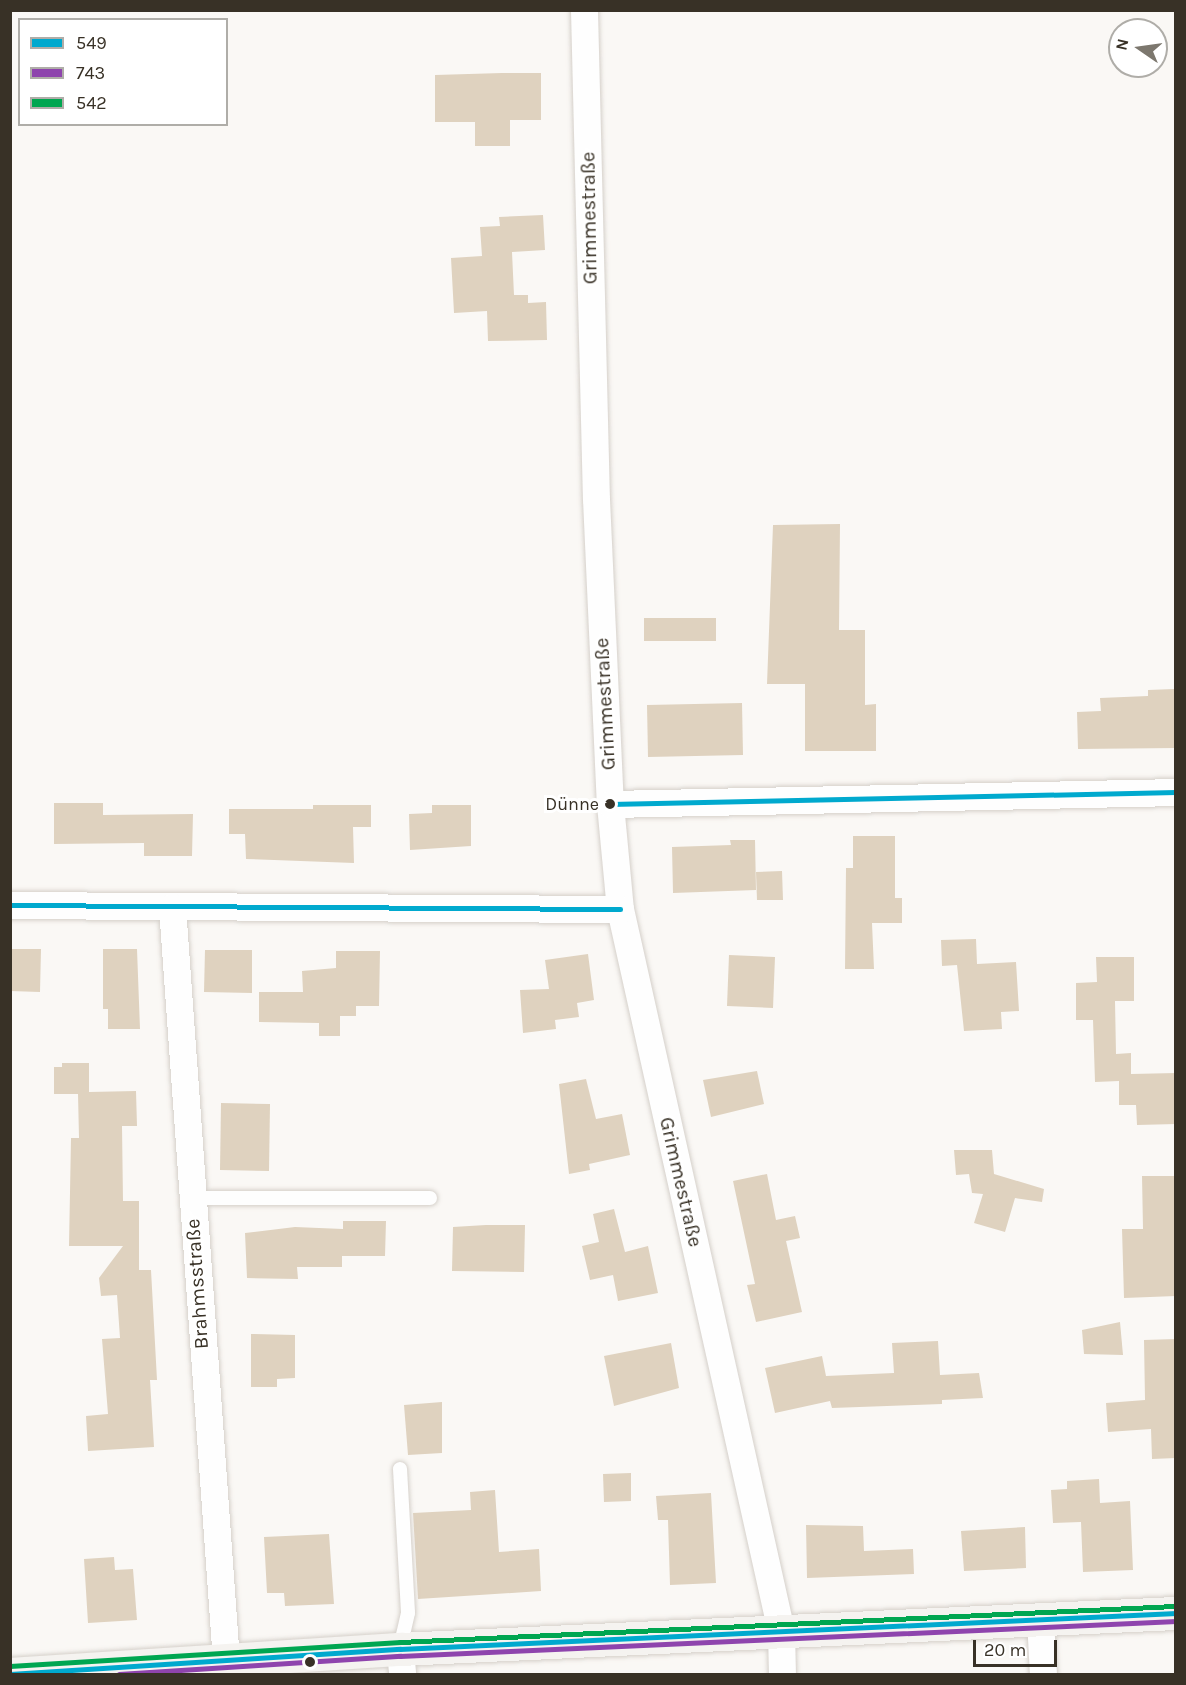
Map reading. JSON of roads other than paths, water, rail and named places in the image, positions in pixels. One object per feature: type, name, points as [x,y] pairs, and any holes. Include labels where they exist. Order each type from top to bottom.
[{"type":"street","name":"Grimmestraße","points":[[584,10],[596,499],[610,804],[620,909],[781,1631],[782,1674]]},
{"type":"street","points":[[610,804],[1176,792]]},
{"type":"street","points":[[10,905],[620,909]]},
{"type":"street","name":"Brahmsstraße","points":[[172,907],[226,1661]]},
{"type":"street","points":[[10,1674],[226,1661],[401,1662],[781,1631],[1176,1613]]},
{"type":"street","points":[[1040,1619],[1043,1674]]},
{"type":"lane","points":[[191,1197],[430,1198]]},
{"type":"lane","points":[[400,1469],[408,1613],[401,1662]]},
{"type":"place","name":"Dünne","points":[[610,804]]}]
